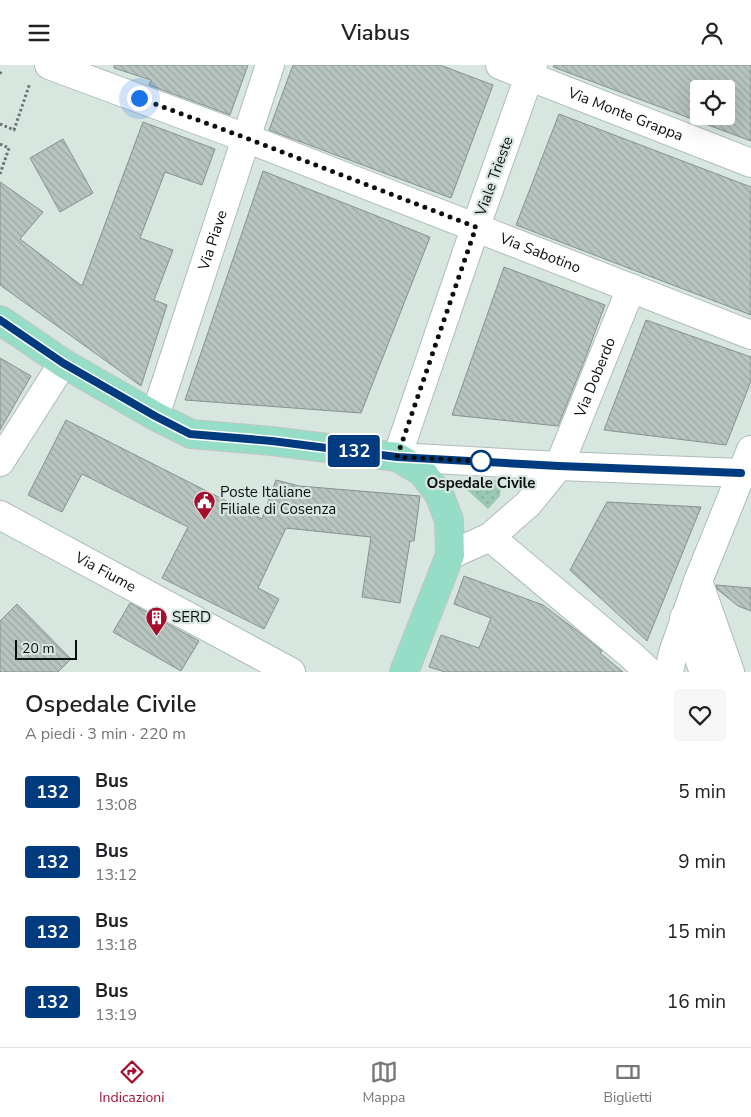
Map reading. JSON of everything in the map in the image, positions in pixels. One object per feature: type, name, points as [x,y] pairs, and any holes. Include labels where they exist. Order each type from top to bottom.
[{"type":"main road","points":[[0,320],[63,363],[190,434],[272,441],[397,457],[422,472],[439,494],[449,521],[450,555],[404,672]]},
{"type":"street","name":"Via Piave","points":[[155,416],[270,65]]},
{"type":"street","name":"Via Monte Grappa","points":[[500,65],[531,71],[751,163]]},
{"type":"street","name":"Viale Trieste","points":[[397,457],[531,71]]},
{"type":"street","name":"Via Sabotino","points":[[39,74],[246,138],[751,335]]},
{"type":"street","name":"Via Doberdo","points":[[450,555],[490,537],[528,504],[559,466],[631,288]]},
{"type":"street","points":[[0,462],[63,363]]},
{"type":"street","points":[[397,457],[559,466],[746,462],[684,618],[669,672]]},
{"type":"street","name":"Via Fiume","points":[[0,515],[291,672]]},
{"type":"street","points":[[490,537],[649,672]]},
{"type":"street","points":[[698,581],[730,672]]},
{"type":"street","points":[[684,618],[704,672]]},
{"type":"street","points":[[202,624],[223,647],[268,672]]},
{"type":"path","points":[[0,125],[14,129],[39,74]]},
{"type":"path","points":[[0,145],[9,148],[0,174]]},
{"type":"green space","points":[[466,478],[501,480],[500,496],[488,509],[465,488]]},
{"type":"building","points":[[114,65],[248,65],[230,115],[149,85],[151,80],[114,68]]},
{"type":"building","points":[[293,65],[440,65],[493,85],[451,198],[269,130]]},
{"type":"building","points":[[554,65],[751,65],[751,141],[708,125],[735,125],[735,80],[690,80],[690,118],[553,67]]},
{"type":"building","points":[[559,114],[751,187],[751,315],[516,225]]},
{"type":"building","points":[[143,122],[215,149],[202,185],[165,172],[140,238],[173,250],[154,300],[167,305],[141,386],[0,285],[0,182],[43,212],[20,239],[82,286]]},
{"type":"building","points":[[63,139],[93,193],[60,212],[30,158]]},
{"type":"building","points":[[263,171],[430,237],[361,413],[185,400]]},
{"type":"building","points":[[504,267],[605,305],[558,426],[452,415]]},
{"type":"building","points":[[646,320],[751,357],[751,381],[726,445],[604,430]]},
{"type":"building","points":[[0,358],[31,376],[0,430]]},
{"type":"building","points":[[66,420],[262,519],[276,480],[299,486],[420,496],[414,541],[410,541],[400,603],[362,597],[371,537],[286,528],[258,588],[279,599],[264,629],[162,578],[188,527],[82,474],[62,512],[28,495]]},
{"type":"building","points":[[607,502],[701,507],[647,641],[570,570]]},
{"type":"building","points":[[464,576],[543,605],[602,651],[600,653],[623,672],[445,672],[429,667],[441,635],[479,648],[491,618],[454,604]]},
{"type":"building","points":[[716,585],[751,588],[751,611],[738,606],[717,589]]},
{"type":"building","name":"SERD","points":[[130,603],[199,641],[181,671],[113,632]]},
{"type":"building","points":[[17,604],[71,659],[58,672],[0,672],[0,621]]},
{"type":"bus line","name":"132","points":[[0,320],[63,363],[190,434],[272,441],[397,457],[741,473]]},
{"type":"place","name":"Ospedale Civile","points":[[481,461]]},
{"type":"place","name":"Poste Italiane Filiale di Cosenza","points":[[204,520]]},
{"type":"place","name":"SERD","points":[[156,636]]},
{"type":"route","points":[[139,98],[476,227],[397,457],[481,461]]}]
